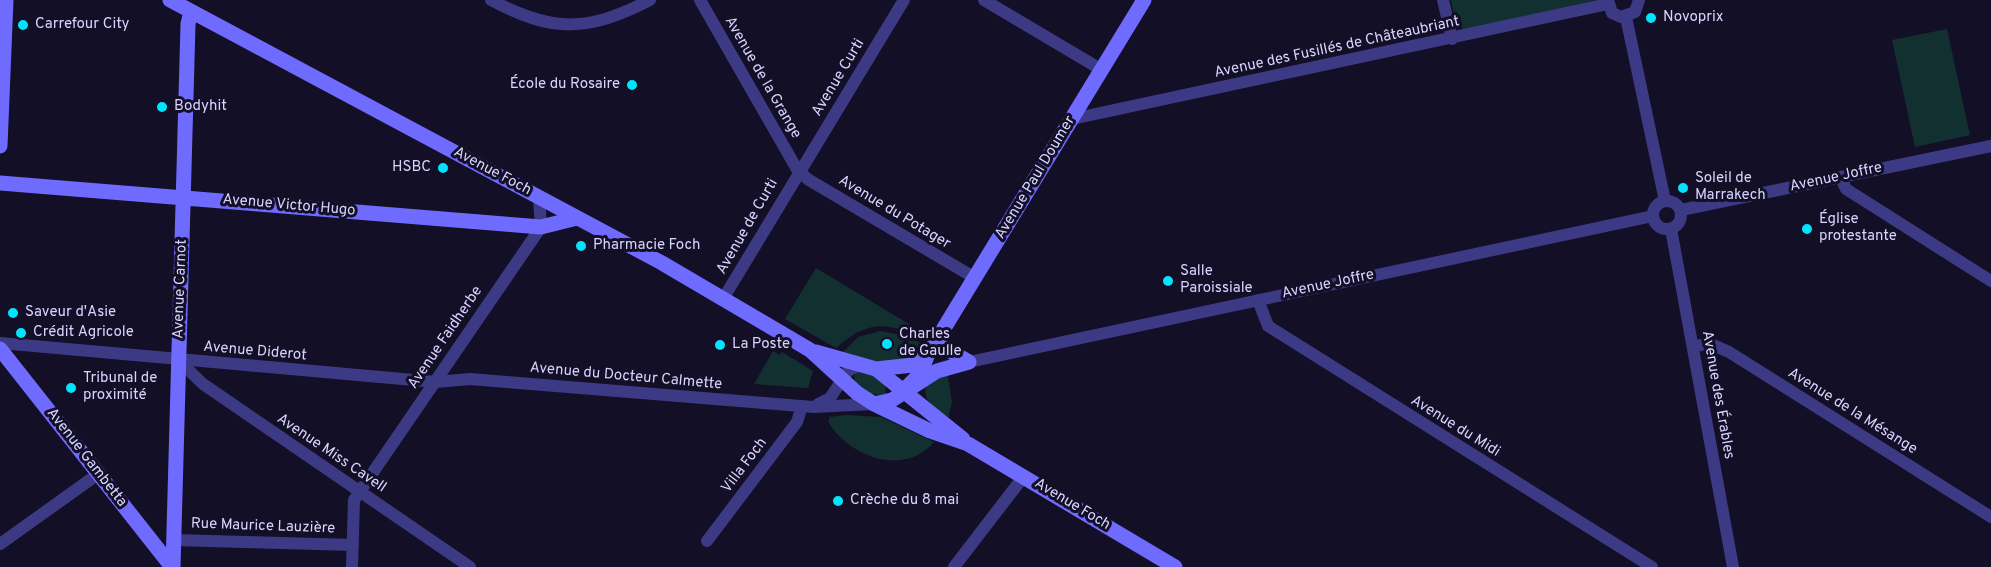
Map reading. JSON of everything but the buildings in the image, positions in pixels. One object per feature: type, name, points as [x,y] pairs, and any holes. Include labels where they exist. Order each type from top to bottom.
[{"type":"street","points":[[0,146],[6,0]]},
{"type":"street","name":"Avenue Foch","points":[[170,0],[723,299],[810,350],[874,404],[930,431],[968,444]]},
{"type":"street","points":[[491,0],[522,16],[552,24],[581,25],[602,21],[650,0]]},
{"type":"street","name":"Avenue de la Grange","points":[[700,0],[798,171]]},
{"type":"street","name":"Avenue Curti","points":[[798,171],[904,0]]},
{"type":"street","points":[[984,0],[1101,70]]},
{"type":"street","name":"Avenue Paul Doumer","points":[[904,390],[921,373],[927,356],[1143,0]]},
{"type":"street","points":[[1443,0],[1452,39]]},
{"type":"street","points":[[1608,2],[1616,16],[1626,17],[1635,12],[1639,0]]},
{"type":"street","name":"Avenue des Fusillés de Châteaubriant","points":[[1072,118],[1452,39],[1608,2]]},
{"type":"street","name":"Avenue Carnot","points":[[172,567],[182,198],[188,24],[191,11]]},
{"type":"street","points":[[1626,17],[1665,201]]},
{"type":"street","name":"Avenue Joffre","points":[[1681,210],[1991,146]]},
{"type":"street","name":"Avenue du Potager","points":[[798,171],[809,180],[975,278]]},
{"type":"street","name":"Avenue de Curti","points":[[723,299],[798,171]]},
{"type":"street","points":[[1841,178],[1846,189],[1991,281]]},
{"type":"street","name":"Avenue Victor Hugo","points":[[0,183],[541,227],[576,218]]},
{"type":"street","points":[[538,198],[541,227]]},
{"type":"street","points":[[1665,201],[1675,203],[1681,210],[1681,220],[1671,229],[1657,225],[1653,216],[1656,206],[1665,201]]},
{"type":"street","name":"Avenue Joffre","points":[[969,362],[1653,216]]},
{"type":"street","name":"Avenue Faidherbe","points":[[359,491],[541,227]]},
{"type":"street","name":"Avenue des Érables","points":[[1671,229],[1733,567]]},
{"type":"street","name":"Avenue du Midi","points":[[1258,300],[1268,326],[1652,567]]},
{"type":"street","points":[[936,343],[969,362]]},
{"type":"street","name":"Avenue Diderot","points":[[0,344],[435,382]]},
{"type":"street","name":"Avenue de la Mésange","points":[[1694,346],[1711,344],[1728,352],[1991,517]]},
{"type":"street","name":"Avenue Gambetta","points":[[0,349],[172,567]]},
{"type":"street","name":"Avenue Foch","points":[[810,350],[876,369],[968,444],[1175,567]]},
{"type":"street","points":[[876,369],[913,365],[927,356]]},
{"type":"street","name":"Avenue Miss Cavell","points":[[179,361],[204,384],[470,567]]},
{"type":"street","points":[[874,404],[892,400],[904,390],[937,371],[969,362]]},
{"type":"street","points":[[808,406],[830,398],[848,371],[859,364]]},
{"type":"street","name":"Avenue du Docteur Calmette","points":[[435,382],[470,379],[808,406],[874,404]]},
{"type":"street","name":"Villa Foch","points":[[706,541],[808,406]]},
{"type":"street","points":[[0,544],[98,474]]},
{"type":"street","points":[[954,567],[1024,476]]},
{"type":"street","points":[[352,567],[354,500],[359,491]]},
{"type":"street","name":"Rue Maurice Lauzière","points":[[172,540],[353,545]]},
{"type":"green space","points":[[1451,0],[1597,0],[1464,30],[1455,20]]},
{"type":"green space","points":[[1947,29],[1970,135],[1915,147],[1892,40]]},
{"type":"green space","points":[[816,268],[927,335],[925,339],[900,329],[879,326],[858,332],[836,348],[785,319]]},
{"type":"green space","points":[[881,331],[905,336],[926,345],[917,357],[886,363],[841,354],[858,337]]},
{"type":"green space","points":[[773,351],[780,355],[782,352],[813,371],[808,388],[754,384]]},
{"type":"green space","points":[[858,371],[866,371],[885,385],[886,394],[871,394],[858,386],[854,376]]},
{"type":"green space","points":[[947,372],[952,402],[948,418],[928,401],[925,391],[926,385]]},
{"type":"green space","points":[[846,415],[881,417],[934,442],[922,453],[907,459],[877,458],[862,453],[848,444],[828,421],[830,417]]},
{"type":"place","name":"Novoprix","points":[[1651,18]]},
{"type":"place","name":"Carrefour City","points":[[23,25]]},
{"type":"place","name":"École du Rosaire","points":[[632,85]]},
{"type":"place","name":"Bodyhit","points":[[162,107]]},
{"type":"place","name":"HSBC","points":[[443,168]]},
{"type":"place","name":"Soleil de Marrakech","points":[[1683,188]]},
{"type":"place","name":"Église protestante","points":[[1807,229]]},
{"type":"place","name":"Pharmacie Foch","points":[[581,246]]},
{"type":"place","name":"Salle Paroissiale","points":[[1168,281]]},
{"type":"place","name":"Saveur d'Asie","points":[[13,313]]},
{"type":"place","name":"Crédit Agricole","points":[[21,333]]},
{"type":"place","name":"Charles de Gaulle","points":[[887,344]]},
{"type":"place","name":"La Poste","points":[[720,345]]},
{"type":"place","name":"Tribunal de proximité","points":[[71,388]]},
{"type":"place","name":"Crèche du 8 mai","points":[[838,501]]}]
